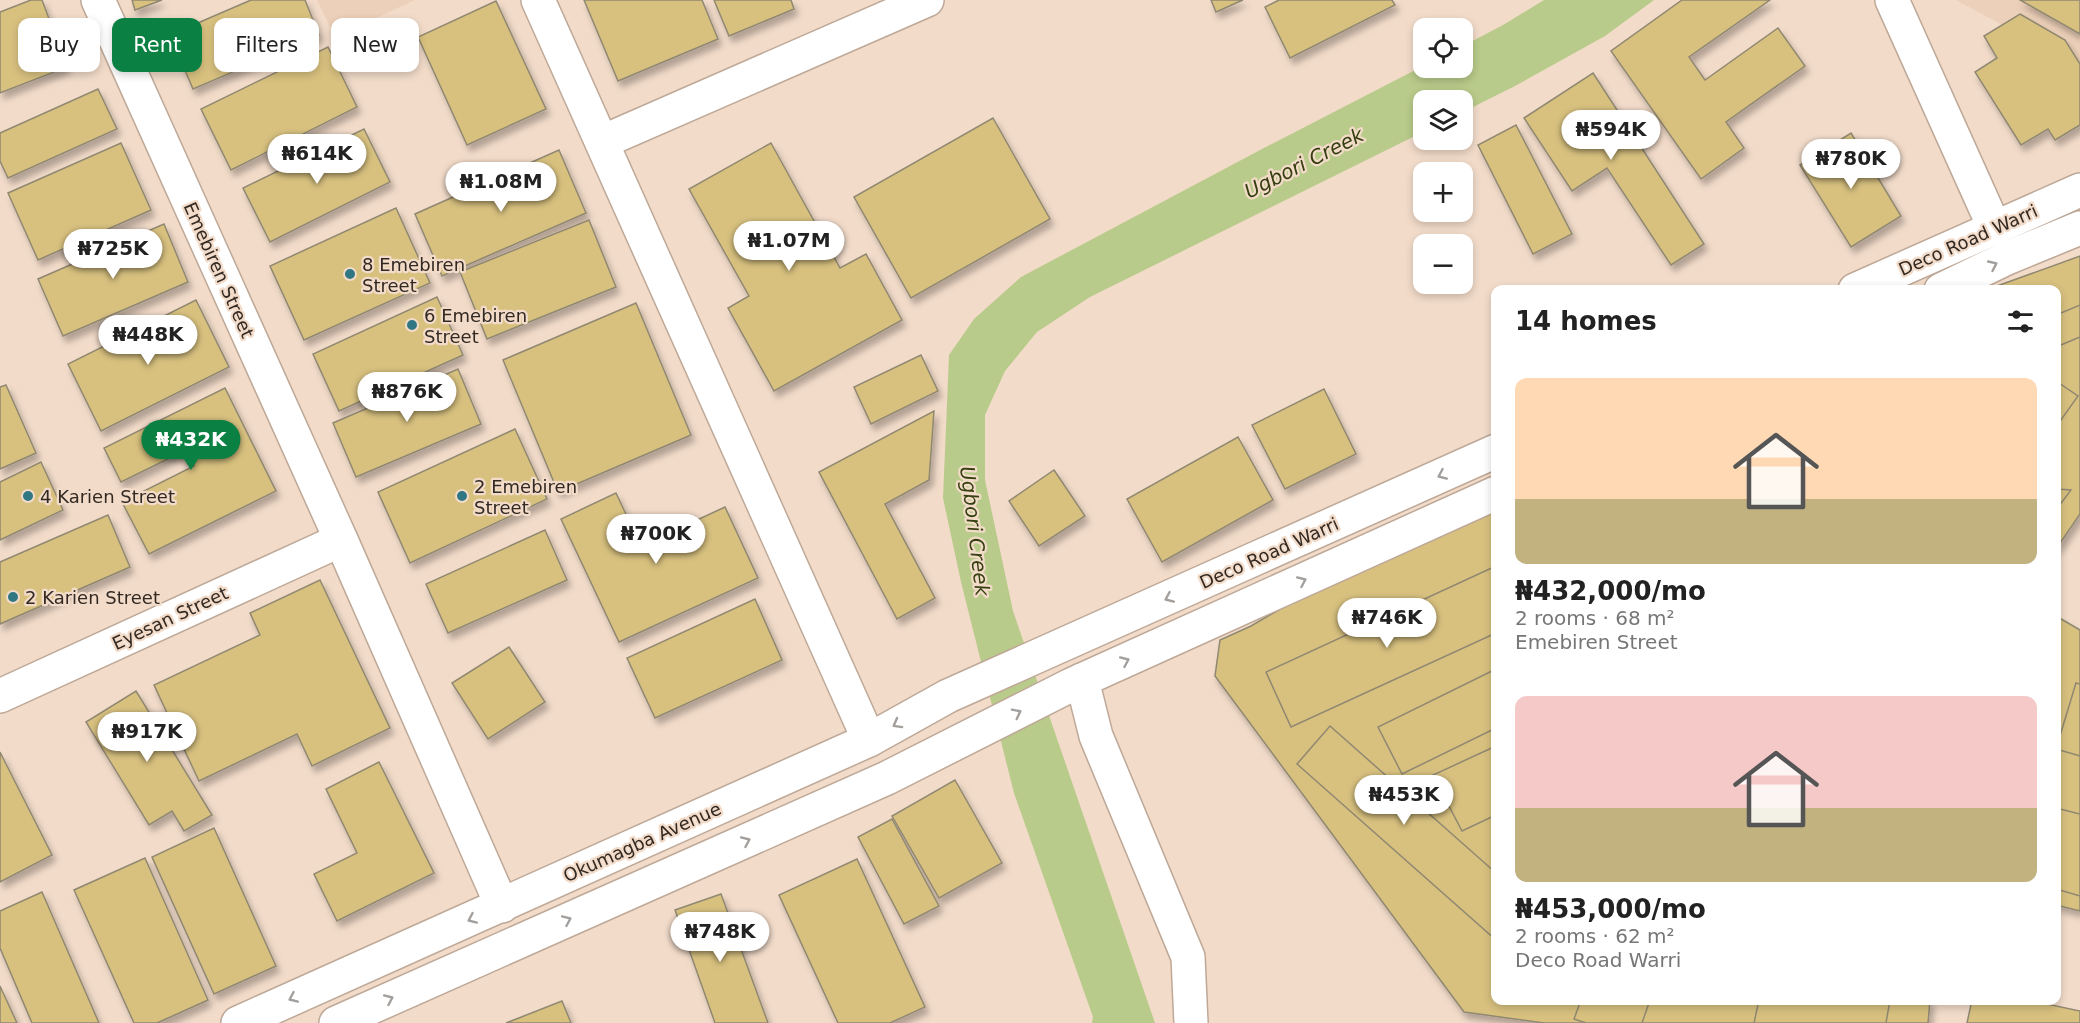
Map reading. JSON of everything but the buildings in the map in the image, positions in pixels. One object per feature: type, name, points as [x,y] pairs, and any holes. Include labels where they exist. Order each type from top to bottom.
[{"type":"main road","name":"Emebiren Street","points":[[98,0],[341,540],[502,906]]},
{"type":"main road","points":[[538,0],[869,740]]},
{"type":"main road","points":[[602,142],[927,0]]},
{"type":"main road","points":[[1892,0],[1995,229]]},
{"type":"main road","name":"Deco Road Warri","points":[[1866,285],[2080,190]]},
{"type":"main road","name":"Deco Road Warri","points":[[1951,285],[2007,258],[2080,228]]},
{"type":"main road","name":"Deco Road Warri","points":[[1043,655],[1491,453]]},
{"type":"main road","points":[[336,1023],[876,783],[1077,683],[1491,495]]},
{"type":"main road","name":"Eyesan Street","points":[[0,696],[341,540]]},
{"type":"main road","name":"Okumagba Avenue","points":[[238,1023],[869,740],[948,696],[1043,655]]},
{"type":"main road","points":[[1077,683],[1096,736],[1188,957],[1191,1023]]},
{"type":"shaded area","points":[[317,0],[415,0],[376,18],[331,18],[331,29]]},
{"type":"shaded area","points":[[1956,0],[2080,0],[2080,67]]},
{"type":"water","name":"Ugbori Creek","points":[[1544,0],[1654,0],[1605,36],[1473,107],[1473,90],[1413,90],[1413,137],[1090,297],[1037,332],[1005,371],[985,415],[985,480],[1013,611],[1155,1023],[1092,1023],[1093,1017],[1014,793],[961,582],[943,498],[949,355],[974,319],[1021,277],[1262,149],[1413,71],[1413,78],[1473,78],[1473,41]]},
{"type":"place","name":"8 Emebiren Street","points":[[350,274]]},
{"type":"place","name":"6 Emebiren Street","points":[[412,325]]},
{"type":"place","name":"4 Karien Street","points":[[28,496]]},
{"type":"place","name":"2 Emebiren Street","points":[[462,496]]},
{"type":"place","name":"2 Karien Street","points":[[13,597]]}]
